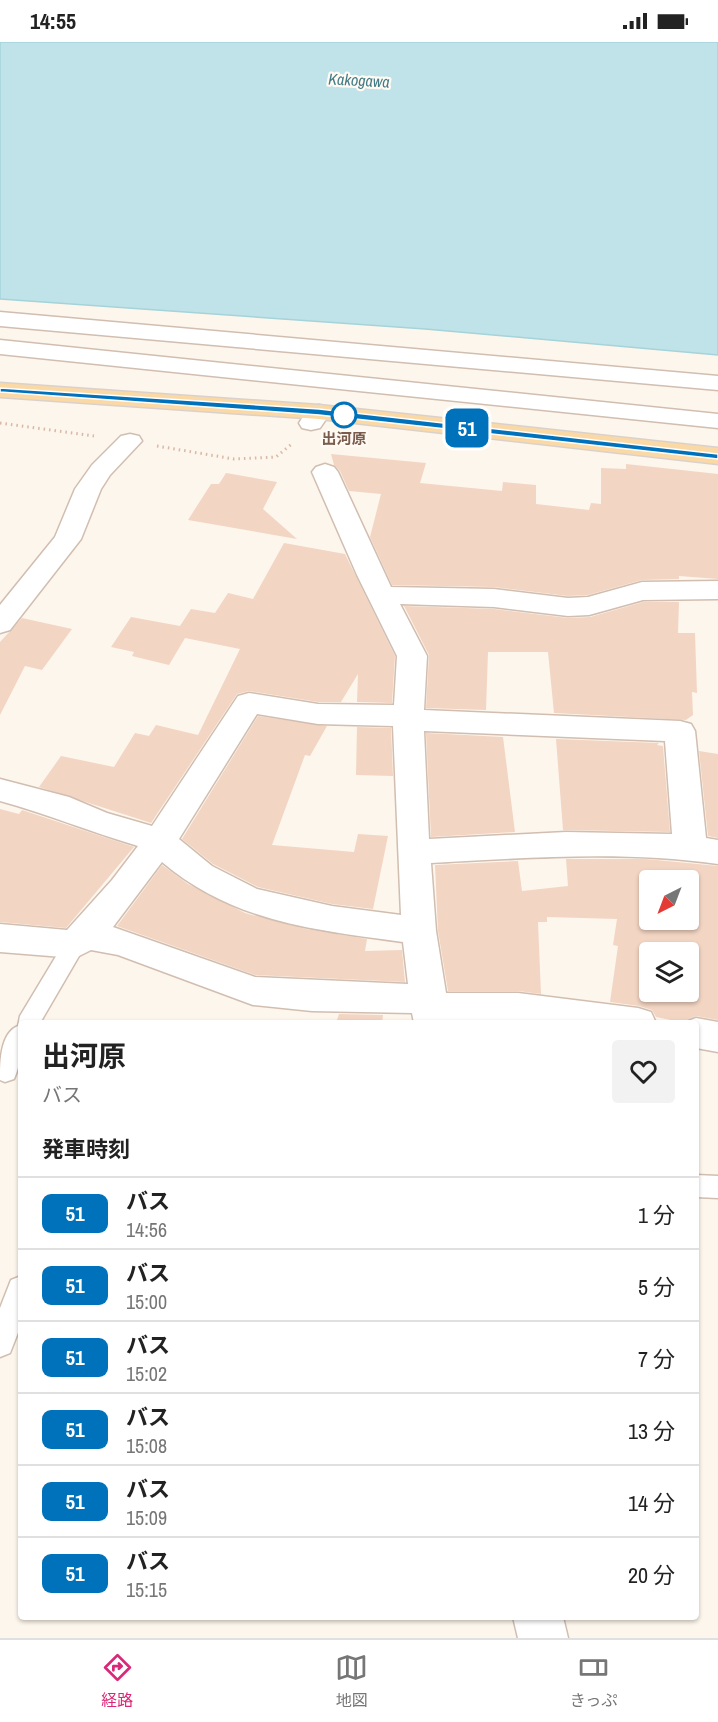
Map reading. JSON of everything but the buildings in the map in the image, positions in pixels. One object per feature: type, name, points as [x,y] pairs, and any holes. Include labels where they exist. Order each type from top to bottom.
[{"type":"main road","points":[[0,390],[718,456]]},
{"type":"street","points":[[0,319],[718,383]]},
{"type":"street","points":[[0,347],[718,421]]},
{"type":"street","points":[[0,624],[68,539],[88,489],[101,471],[130,441]]},
{"type":"street","points":[[325,472],[381,595],[412,656],[408,718],[413,852],[430,1010]]},
{"type":"street","points":[[381,595],[494,598],[551,607],[589,606],[642,591],[718,590]]},
{"type":"street","points":[[80,940],[99,922],[158,840],[249,704],[318,714],[681,731],[704,849],[602,844],[413,852]]},
{"type":"street","points":[[0,790],[58,805],[96,822],[158,840],[200,875],[249,900],[332,920],[420,931]]},
{"type":"street","points":[[0,938],[122,942],[253,991],[430,1010],[518,1008],[614,1020]]},
{"type":"street","points":[[699,1034],[718,1037]]},
{"type":"street","points":[[539,1620],[543,1638]]},
{"type":"lane","points":[[30,1020],[80,940]]},
{"type":"lane","points":[[9,1075],[8,1055],[18,1039]]},
{"type":"lane","points":[[699,1186],[718,1187]]},
{"type":"lane","points":[[0,1344],[18,1297]]},
{"type":"water","name":"Kakogawa","points":[[0,42],[718,42],[718,355],[425,329],[0,299]]},
{"type":"bus line","name":"51","points":[[0,390],[114,396],[319,412],[718,456]]},
{"type":"place","name":"出河原","points":[[344,415]]}]
